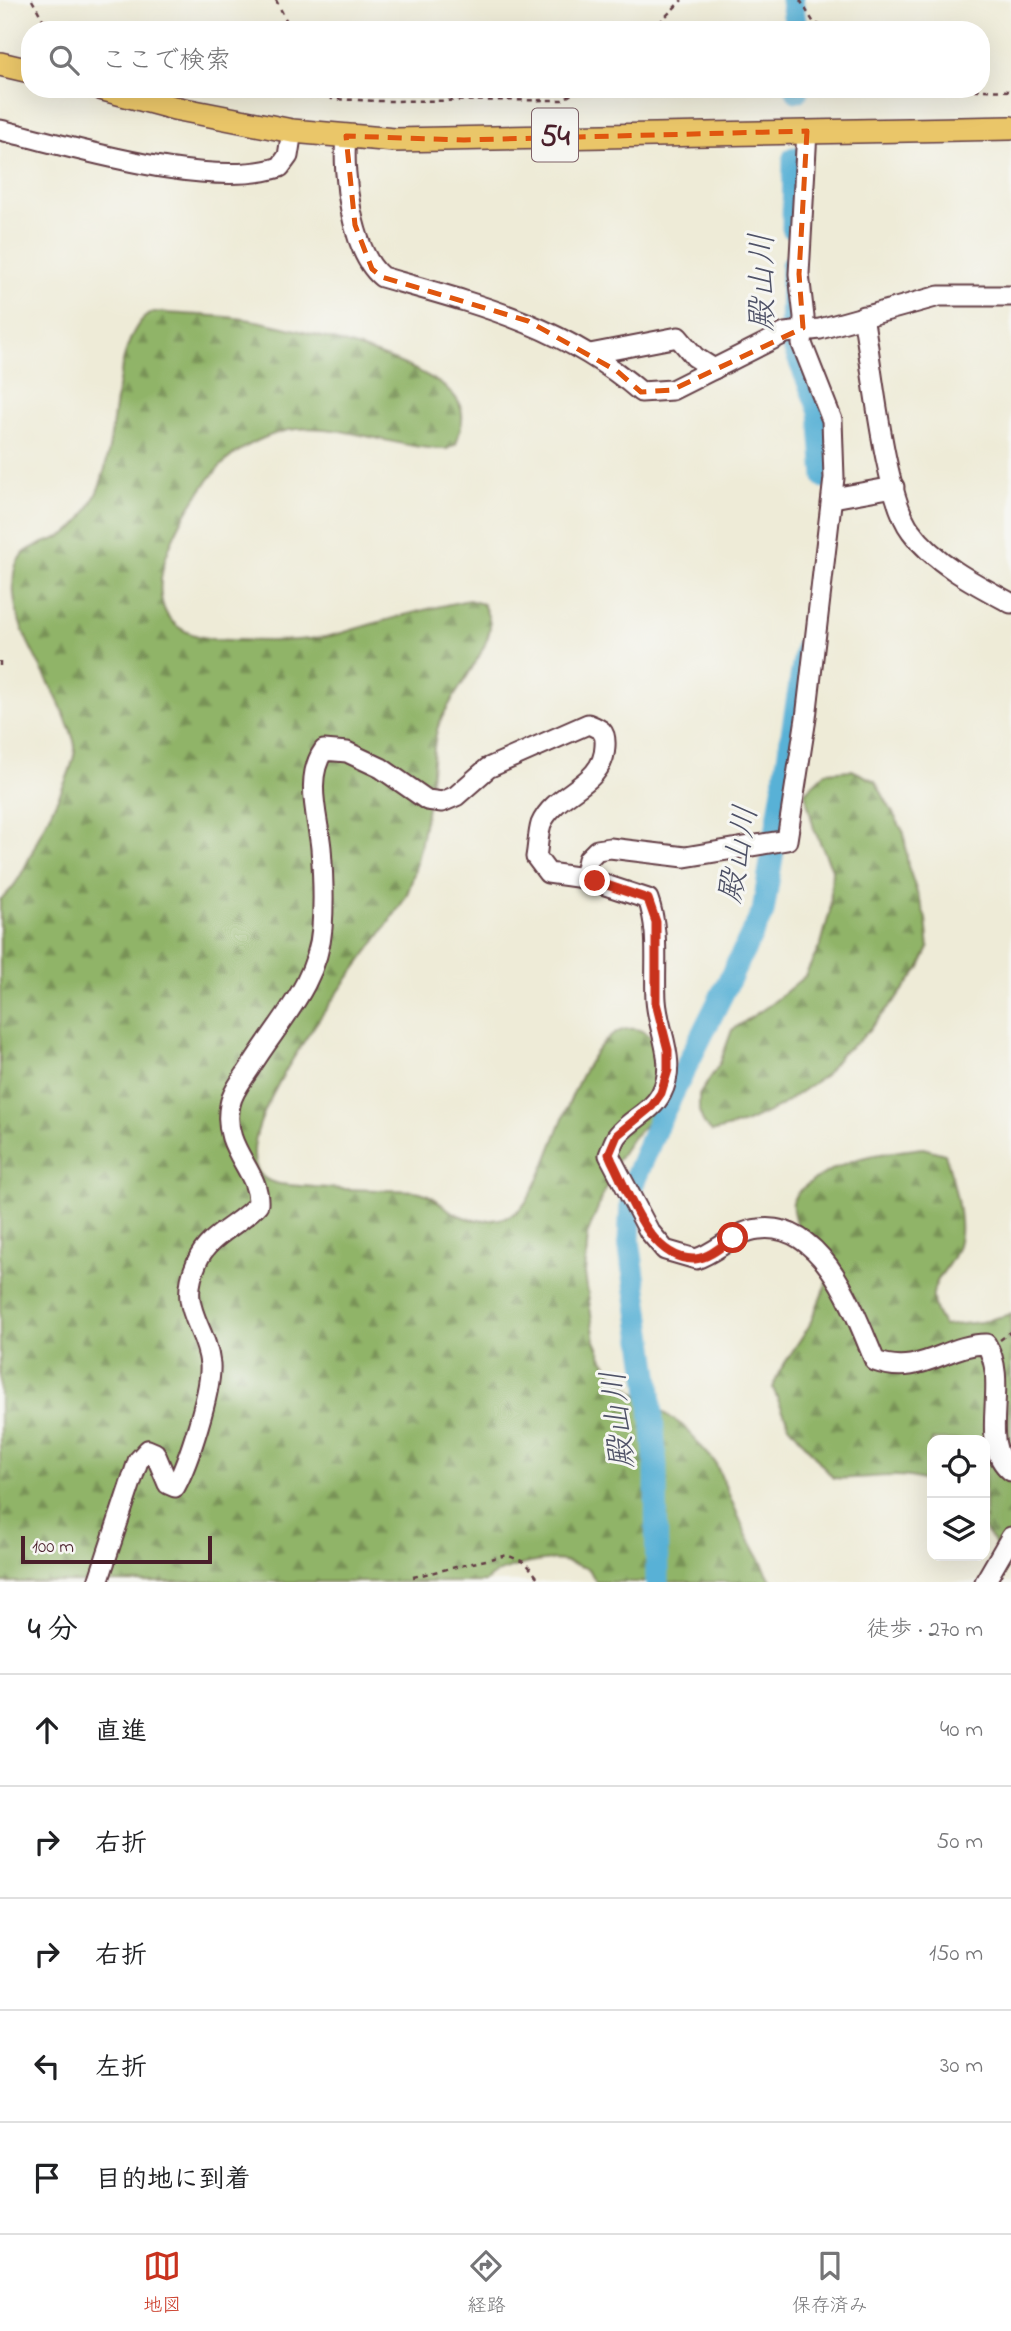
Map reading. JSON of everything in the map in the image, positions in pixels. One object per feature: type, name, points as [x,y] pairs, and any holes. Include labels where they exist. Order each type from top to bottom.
[{"type":"main road","points":[[0,64],[21,69]]},
{"type":"main road","name":"54","points":[[137,98],[292,131],[346,136],[464,140],[562,135],[1011,128]]},
{"type":"street","points":[[0,131],[147,163],[212,173],[254,172],[280,167],[288,156],[292,131]]},
{"type":"street","points":[[584,878],[588,859],[597,850],[622,849],[685,857],[779,841],[833,498],[832,420],[806,355],[799,274],[807,131]]},
{"type":"street","points":[[346,136],[345,161],[355,225],[365,259],[372,269],[382,277],[481,304],[528,321],[590,355],[641,391],[672,390],[785,333],[803,328],[820,329],[939,296],[1011,296]]},
{"type":"street","points":[[863,316],[894,487],[909,529],[945,562],[1011,603]]},
{"type":"street","points":[[590,355],[678,337],[695,357],[713,369]]},
{"type":"street","points":[[833,498],[894,487]]},
{"type":"street","points":[[98,1582],[138,1461],[148,1450],[155,1453],[169,1484],[175,1487],[201,1417],[211,1366],[190,1311],[190,1291],[196,1263],[207,1244],[245,1219],[258,1204],[254,1183],[235,1151],[228,1125],[230,1103],[267,1040],[308,984],[315,965],[322,929],[321,850],[313,785],[318,758],[324,750],[347,752],[380,768],[427,800],[442,802],[456,796],[488,768],[588,724],[601,729],[606,736],[605,756],[592,778],[557,803],[541,824],[536,857],[548,873],[584,878],[648,899],[656,922],[656,1003],[668,1050],[668,1070],[661,1093],[652,1106],[617,1135],[609,1154],[649,1231],[665,1250],[696,1259],[757,1228],[782,1230],[815,1251],[839,1279],[875,1361],[890,1367],[909,1366],[986,1344],[999,1369],[996,1440],[1001,1463],[1011,1471]]},
{"type":"street","points":[[985,1582],[1011,1537]]},
{"type":"path","points":[[33,0],[44,21]]},
{"type":"path","points":[[276,0],[287,21]]},
{"type":"path","points":[[661,21],[682,0]]},
{"type":"path","points":[[800,0],[813,21]]},
{"type":"path","points":[[990,90],[1011,91]]},
{"type":"path","points":[[331,98],[380,101],[565,98]]},
{"type":"path","points":[[562,100],[562,135]]},
{"type":"path","points":[[0,661],[0,670]]},
{"type":"path","points":[[413,1577],[507,1555],[526,1563],[541,1582]]},
{"type":"highlighted area","points":[[807,131],[799,274],[803,328],[672,390],[641,392],[617,371],[528,321],[382,277],[372,269],[355,225],[346,136],[464,140]]},
{"type":"green space","points":[[154,312],[251,320],[364,349],[424,374],[446,388],[459,403],[462,413],[456,444],[447,449],[308,428],[273,434],[233,455],[197,495],[170,546],[162,572],[161,597],[169,617],[187,632],[206,638],[293,640],[331,636],[469,600],[483,604],[490,623],[483,649],[437,729],[422,835],[411,884],[391,920],[307,1037],[280,1081],[261,1121],[254,1154],[263,1177],[287,1185],[415,1191],[425,1193],[450,1210],[470,1219],[506,1217],[521,1208],[533,1191],[582,1074],[598,1050],[615,1033],[635,1029],[647,1034],[662,1050],[659,1111],[632,1138],[616,1162],[588,1233],[585,1274],[595,1341],[603,1359],[619,1382],[683,1426],[715,1462],[746,1534],[772,1582],[596,1582],[589,1569],[555,1560],[510,1568],[485,1582],[0,1582],[0,900],[8,893],[25,867],[66,780],[75,747],[61,706],[24,633],[14,595],[14,573],[17,562],[23,555],[74,528],[92,502],[108,455],[119,383],[131,337],[141,321]]},
{"type":"green space","points":[[852,770],[875,781],[904,833],[908,866],[926,919],[929,948],[919,969],[900,994],[860,1040],[842,1053],[825,1075],[779,1107],[745,1123],[712,1132],[704,1124],[699,1111],[699,1095],[720,1063],[732,1030],[771,1004],[805,976],[821,944],[830,911],[832,869],[814,829],[805,792],[826,772]]},
{"type":"green space","points":[[923,1148],[945,1154],[953,1183],[960,1234],[957,1248],[934,1288],[936,1311],[944,1326],[981,1322],[1011,1314],[1011,1558],[1006,1558],[990,1537],[990,1435],[927,1435],[927,1482],[897,1476],[833,1478],[789,1425],[773,1388],[779,1372],[809,1326],[828,1280],[795,1220],[793,1202],[796,1195],[839,1166],[878,1154]]},
{"type":"waterway","name":"殿山川","points":[[792,0],[795,21]]},
{"type":"waterway","name":"殿山川","points":[[793,228],[794,158]]},
{"type":"waterway","name":"殿山川","points":[[792,266],[791,340],[820,411],[825,477]]},
{"type":"waterway","name":"殿山川","points":[[657,1582],[656,1466],[649,1382],[629,1241],[632,1186],[659,1121],[763,912],[806,647]]},
{"type":"route","points":[[595,881],[632,891],[648,899],[656,922],[656,1003],[668,1050],[668,1070],[661,1093],[652,1106],[617,1135],[609,1154],[649,1231],[665,1250],[678,1256],[696,1259],[708,1255],[733,1238]]}]
